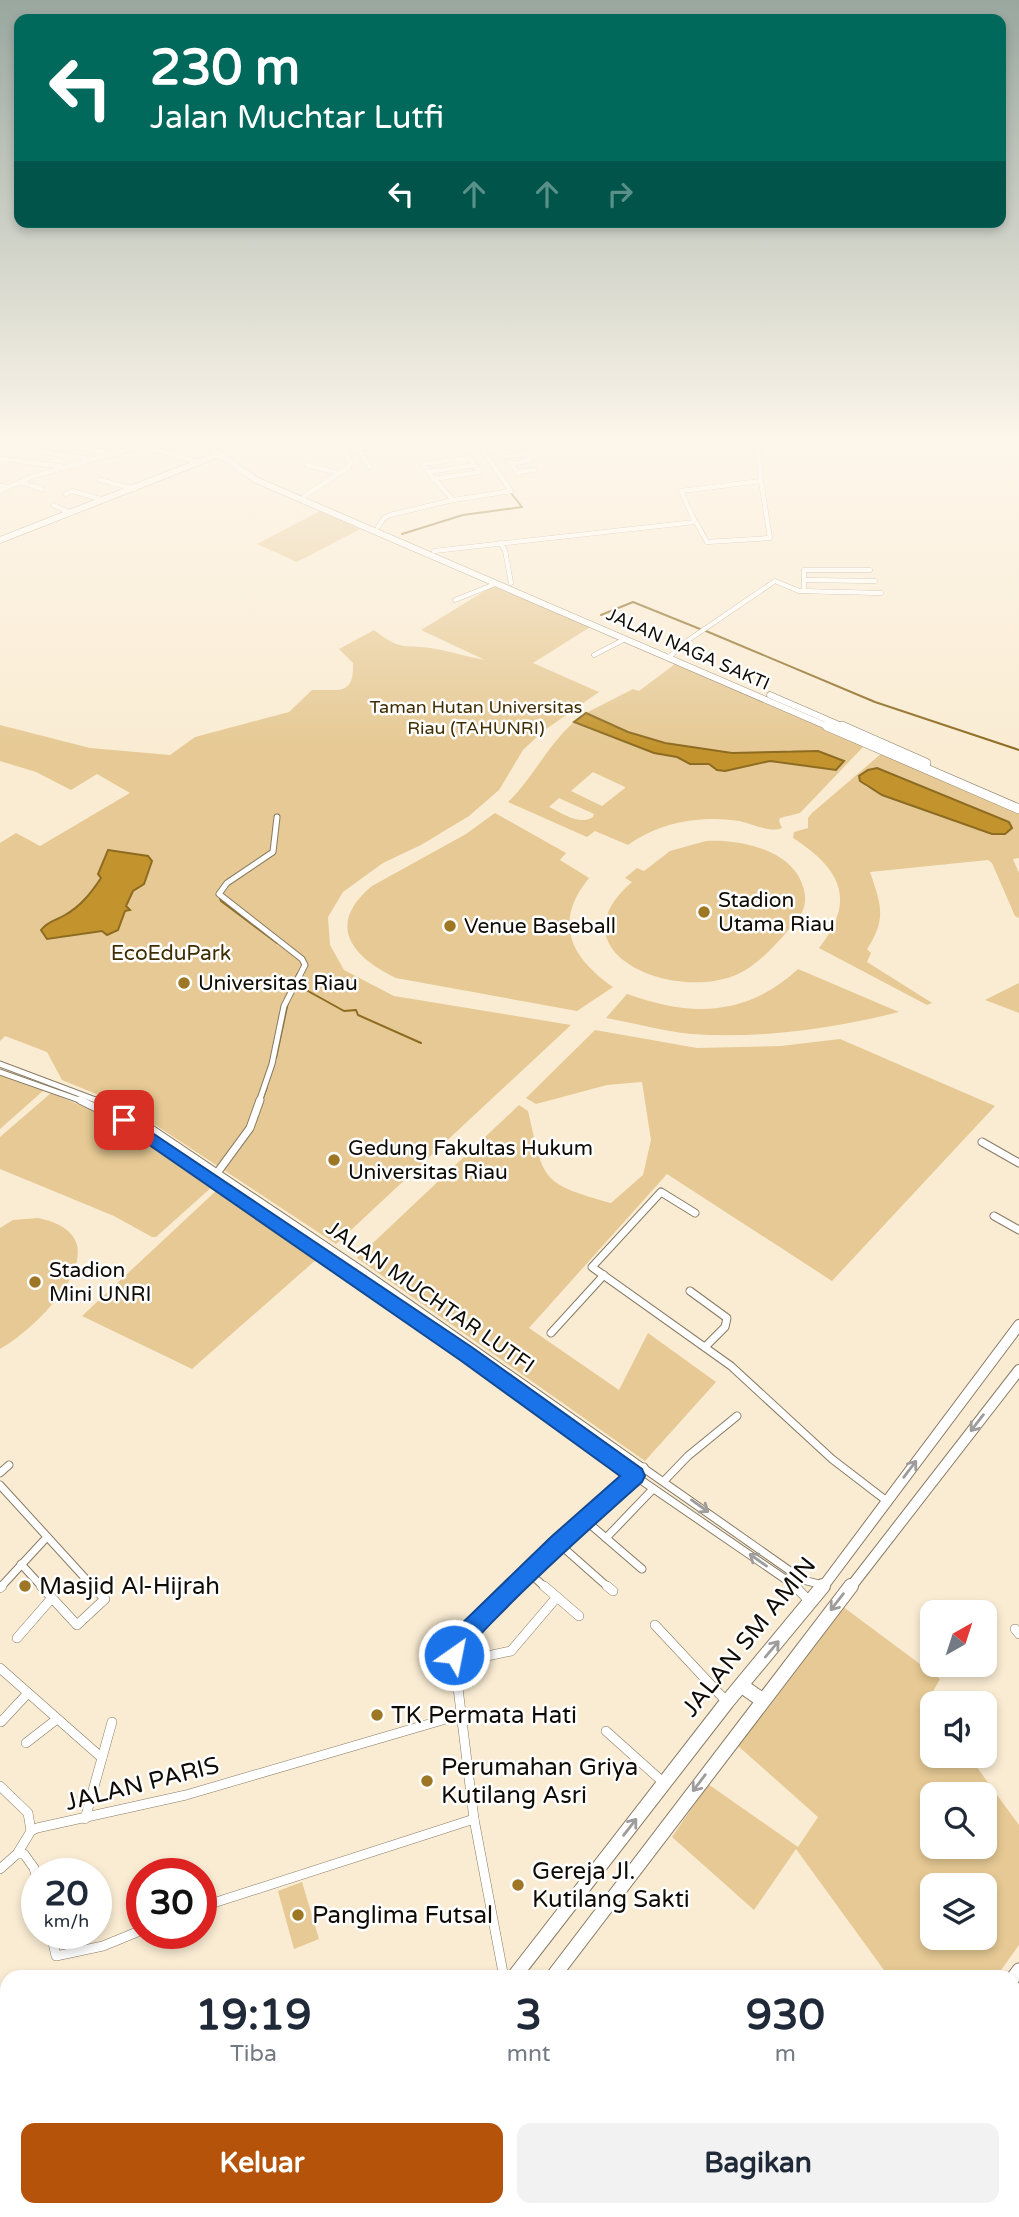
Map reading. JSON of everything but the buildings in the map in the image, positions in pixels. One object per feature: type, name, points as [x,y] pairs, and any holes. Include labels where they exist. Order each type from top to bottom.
[{"type":"main road","name":"JALAN NAGA SAKTI","points":[[401,542],[1019,803]]},
{"type":"main road","name":"JALAN NAGA SAKTI","points":[[414,542],[1019,809]]},
{"type":"main road","name":"JALAN SM AMIN","points":[[519,1970],[727,1702],[824,1585],[1019,1325]]},
{"type":"main road","points":[[558,1970],[762,1700],[1019,1370]]},
{"type":"main road","points":[[742,1686],[762,1700]]},
{"type":"street","points":[[434,551],[505,542]]},
{"type":"street","points":[[500,543],[506,550],[511,583]]},
{"type":"street","points":[[804,591],[804,569],[870,570]]},
{"type":"street","points":[[841,570],[844,592]]},
{"type":"street","points":[[804,580],[875,581]]},
{"type":"street","points":[[670,655],[775,581],[804,591],[881,593]]},
{"type":"street","points":[[454,600],[495,583]]},
{"type":"street","points":[[594,655],[625,639]]},
{"type":"street","points":[[217,1173],[250,1128],[272,1064],[289,994],[305,965],[302,959],[219,894],[227,883],[273,852],[276,817]]},
{"type":"street","name":"JALAN MUCHTAR LUTFI","points":[[0,1065],[122,1111],[217,1173],[644,1467],[803,1580],[824,1585]]},
{"type":"street","name":"JALAN MUCHTAR LUTFI","points":[[0,1072],[88,1103],[132,1125],[467,1354],[653,1489],[797,1587],[810,1603]]},
{"type":"street","points":[[982,1142],[1019,1163]]},
{"type":"street","points":[[695,1213],[661,1192],[592,1267],[731,1366],[832,1460],[888,1502]]},
{"type":"street","points":[[994,1216],[1019,1230]]},
{"type":"street","points":[[551,1333],[604,1275]]},
{"type":"street","points":[[690,1292],[727,1318],[725,1326],[705,1347]]},
{"type":"street","points":[[664,1481],[688,1456],[737,1416]]},
{"type":"street","points":[[0,1474],[9,1465]]},
{"type":"street","points":[[502,1970],[474,1819],[454,1655],[460,1639],[558,1543],[644,1467]]},
{"type":"street","points":[[0,1485],[105,1597],[79,1625],[51,1599],[21,1564]]},
{"type":"street","points":[[606,1538],[653,1489]]},
{"type":"street","points":[[585,1520],[642,1569]]},
{"type":"street","points":[[0,1588],[47,1537]]},
{"type":"street","points":[[558,1543],[613,1591]]},
{"type":"street","points":[[528,1572],[579,1616]]},
{"type":"street","points":[[455,1663],[511,1651],[557,1597]]},
{"type":"street","points":[[18,1638],[51,1599]]},
{"type":"street","points":[[655,1625],[727,1702]]},
{"type":"street","points":[[1,1673],[102,1758]]},
{"type":"street","points":[[1,1722],[28,1693]]},
{"type":"street","name":"JALAN PARIS","points":[[31,1831],[186,1795],[463,1714]]},
{"type":"street","points":[[26,1743],[57,1719]]},
{"type":"street","points":[[85,1819],[112,1722]]},
{"type":"street","points":[[606,1731],[664,1783]]},
{"type":"street","points":[[0,1786],[28,1813],[31,1831],[17,1854],[0,1869]]},
{"type":"street","points":[[217,1902],[474,1819]]},
{"type":"street","points":[[17,1854],[28,1858]]},
{"type":"street","points":[[54,1949],[56,1956],[89,1949]]},
{"type":"green space","points":[[260,542],[334,542],[297,562],[257,544]]},
{"type":"green space","name":"EcoEduPark","points":[[493,586],[590,627],[533,663],[599,692],[542,732],[523,750],[499,790],[469,816],[421,845],[383,863],[343,892],[328,917],[330,945],[344,970],[394,996],[571,1025],[336,1244],[128,1107],[62,1080],[47,1052],[5,1036],[0,1041],[0,843],[16,833],[40,846],[130,793],[97,774],[71,790],[36,772],[0,761],[0,725],[90,748],[170,755],[195,737],[289,712],[312,690],[338,690],[348,686],[353,674],[353,663],[339,649],[374,630],[398,645],[425,647],[485,660],[421,630]]},
{"type":"green space","points":[[675,664],[864,746],[800,813],[780,818],[782,828],[777,829],[725,819],[696,820],[667,826],[628,845],[595,831],[587,837],[508,802],[574,722],[654,753],[677,757],[690,764],[709,764],[717,770],[725,771],[770,761],[801,763],[791,750],[739,753],[659,741],[586,713],[633,689],[639,691]],"holes":[[[593,772],[625,787],[625,788],[602,806],[571,791]],[[559,798],[594,814],[593,817],[577,819],[549,807]]]},
{"type":"green space","points":[[882,753],[1019,814],[1019,858],[1013,859],[1019,873],[1019,918],[1015,916],[992,863],[988,860],[870,872],[877,893],[880,920],[867,949],[871,953],[867,962],[932,1003],[927,1005],[819,948],[838,915],[840,900],[838,887],[823,862],[793,838],[794,832],[808,828],[808,818]],"holes":[[[877,768],[1009,822],[992,834],[882,795],[865,786]]]},
{"type":"green space","points":[[495,813],[566,853],[560,860],[589,878],[572,909],[569,924],[571,938],[586,964],[613,987],[577,1011],[396,978],[367,960],[350,939],[347,927],[350,914],[358,900],[372,886],[466,834]]},
{"type":"green space","name":"Stadion Utama Riau","points":[[706,841],[750,845],[778,856],[790,865],[799,876],[805,894],[799,917],[762,958],[738,974],[712,981],[683,982],[655,976],[631,965],[613,950],[605,930],[610,907],[632,882],[625,878],[637,868],[644,871],[670,851]]},
{"type":"green space","points":[[798,969],[899,1012],[822,1028],[743,1035],[691,1034],[606,1018],[627,994],[673,1007],[696,1009],[738,1004],[778,985]]},
{"type":"green space","points":[[1019,983],[1019,1013],[985,1000]]},
{"type":"green space","points":[[595,1030],[697,1048],[781,1046],[840,1039],[995,1106],[832,1281],[667,1174],[529,1328],[619,1390],[648,1333],[716,1382],[645,1461],[357,1258],[519,1105],[528,1111],[542,1165],[557,1183],[611,1203],[643,1175],[651,1140],[642,1082],[607,1085],[536,1104],[526,1098]]},
{"type":"green space","points":[[0,1075],[44,1090],[0,1129]]},
{"type":"green space","points":[[51,1093],[101,1114],[214,1185],[156,1237],[152,1237],[114,1216],[0,1169],[0,1137]]},
{"type":"green space","points":[[217,1190],[318,1258],[192,1369],[82,1316]]},
{"type":"green space","name":"Stadion Mini UNRI","points":[[38,1218],[64,1228],[76,1243],[77,1262],[68,1282],[53,1303],[17,1338],[0,1349],[0,1228],[13,1220]]},
{"type":"green space","points":[[842,1606],[920,1664],[920,1677],[940,1679],[933,1691],[920,1691],[920,1768],[977,1768],[988,1782],[920,1782],[920,1859],[997,1859],[997,1795],[1019,1825],[1019,1945],[1001,1970],[884,1970],[796,1849],[754,1910],[672,1837],[708,1784],[798,1847],[818,1817],[737,1745]]},
{"type":"green space","name":"Panglima Futsal","points":[[302,1882],[319,1939],[294,1949],[278,1891]]},
{"type":"shaded area","points":[[586,713],[628,732],[665,743],[732,753],[818,751],[844,761],[836,770],[770,761],[725,771],[717,770],[709,764],[690,764],[677,757],[654,753],[574,722]]},
{"type":"shaded area","points":[[877,768],[1009,822],[1012,828],[1005,834],[992,834],[882,795],[860,781],[859,776]]},
{"type":"shaded area","points":[[108,850],[148,856],[152,861],[144,884],[133,891],[126,906],[130,910],[125,911],[118,930],[107,935],[102,931],[47,939],[41,930],[76,908],[97,884],[101,878],[98,874]]},
{"type":"waterway","points":[[601,615],[633,602],[700,629]]},
{"type":"waterway","points":[[706,631],[875,702],[1019,750]]},
{"type":"waterway","points":[[219,896],[221,901],[277,943]]},
{"type":"waterway","points":[[285,999],[298,973]]},
{"type":"waterway","points":[[299,986],[344,1011],[356,1010],[358,1015],[421,1043]]},
{"type":"waterway","points":[[276,1058],[288,1002]]},
{"type":"waterway","points":[[263,1098],[267,1087]]},
{"type":"place","name":"Stadion Utama Riau","points":[[704,912]]},
{"type":"place","name":"Venue Baseball","points":[[450,926]]},
{"type":"place","name":"Universitas Riau","points":[[184,983]]},
{"type":"place","name":"Gedung Fakultas Hukum Universitas Riau","points":[[334,1160]]},
{"type":"place","name":"Stadion Mini UNRI","points":[[35,1282]]},
{"type":"place","name":"Masjid Al-Hijrah","points":[[25,1586]]},
{"type":"place","name":"TK Permata Hati","points":[[377,1715]]},
{"type":"place","name":"Perumahan Griya Kutilang Asri","points":[[427,1781]]},
{"type":"place","name":"Gereja Jl. Kutilang Sakti","points":[[518,1885]]},
{"type":"place","name":"Panglima Futsal","points":[[298,1915]]},
{"type":"route","points":[[124,1120],[467,1354],[635,1476],[511,1588],[460,1639],[454,1655]]},
{"type":"park label","name":"Taman Hutan Universitas Riau (TAHUNRI)","points":[[476,717]]}]
